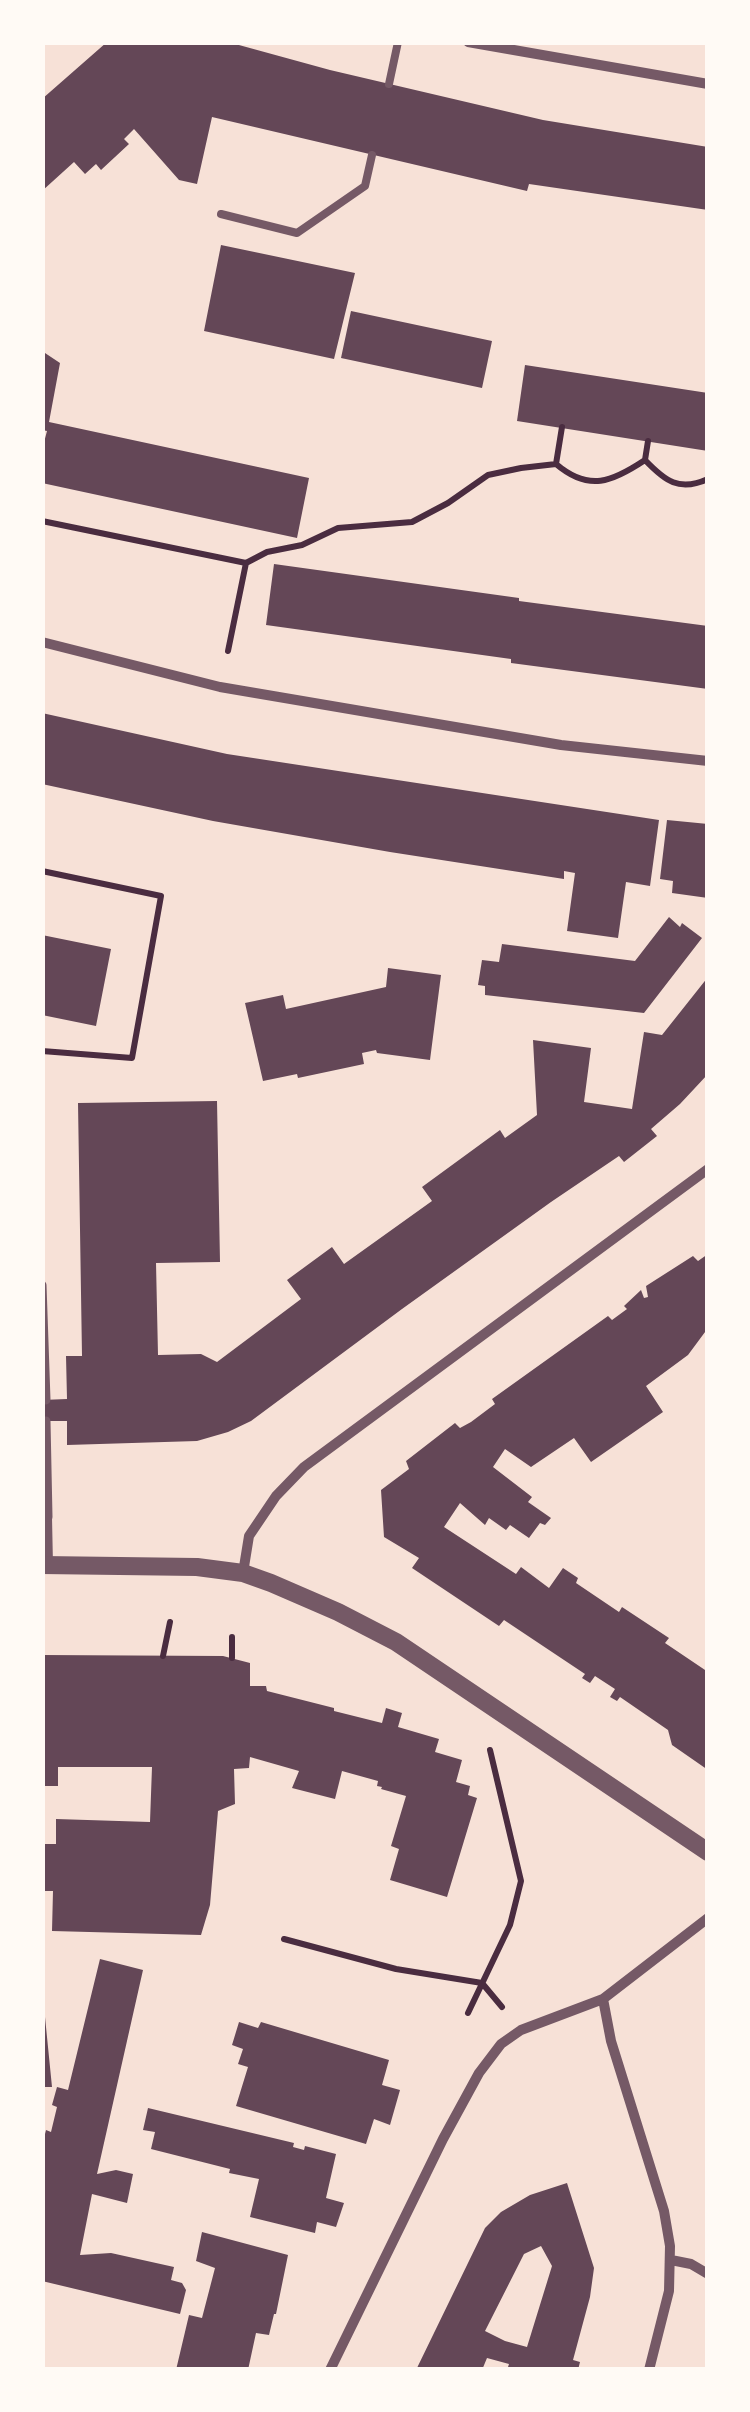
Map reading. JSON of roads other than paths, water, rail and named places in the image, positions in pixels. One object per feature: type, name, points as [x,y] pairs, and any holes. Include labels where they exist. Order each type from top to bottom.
[{"type":"street","points":[[468,42],[708,84]]},
{"type":"street","points":[[42,642],[220,686],[561,746],[708,761]]},
{"type":"street","points":[[243,1573],[250,1536],[276,1496],[304,1468],[708,1168]]},
{"type":"street","points":[[42,1285],[46,1400]]},
{"type":"street","points":[[46,1421],[48,1517]]},
{"type":"street","points":[[46,1565],[196,1567],[243,1573],[338,1612],[396,1642],[708,1852]]},
{"type":"street","points":[[330,2370],[386,2251],[479,2073],[501,2044],[521,2030],[602,1999],[708,1918]]},
{"type":"street","points":[[602,1999],[611,2041],[664,2211],[671,2260],[669,2291],[650,2370]]},
{"type":"street","points":[[671,2260],[691,2264],[708,2274]]},
{"type":"lane","points":[[388,84],[398,42]]},
{"type":"lane","points":[[221,214],[296,233],[365,186],[372,154]]},
{"type":"lane","points":[[46,1565],[48,1517]]}]
